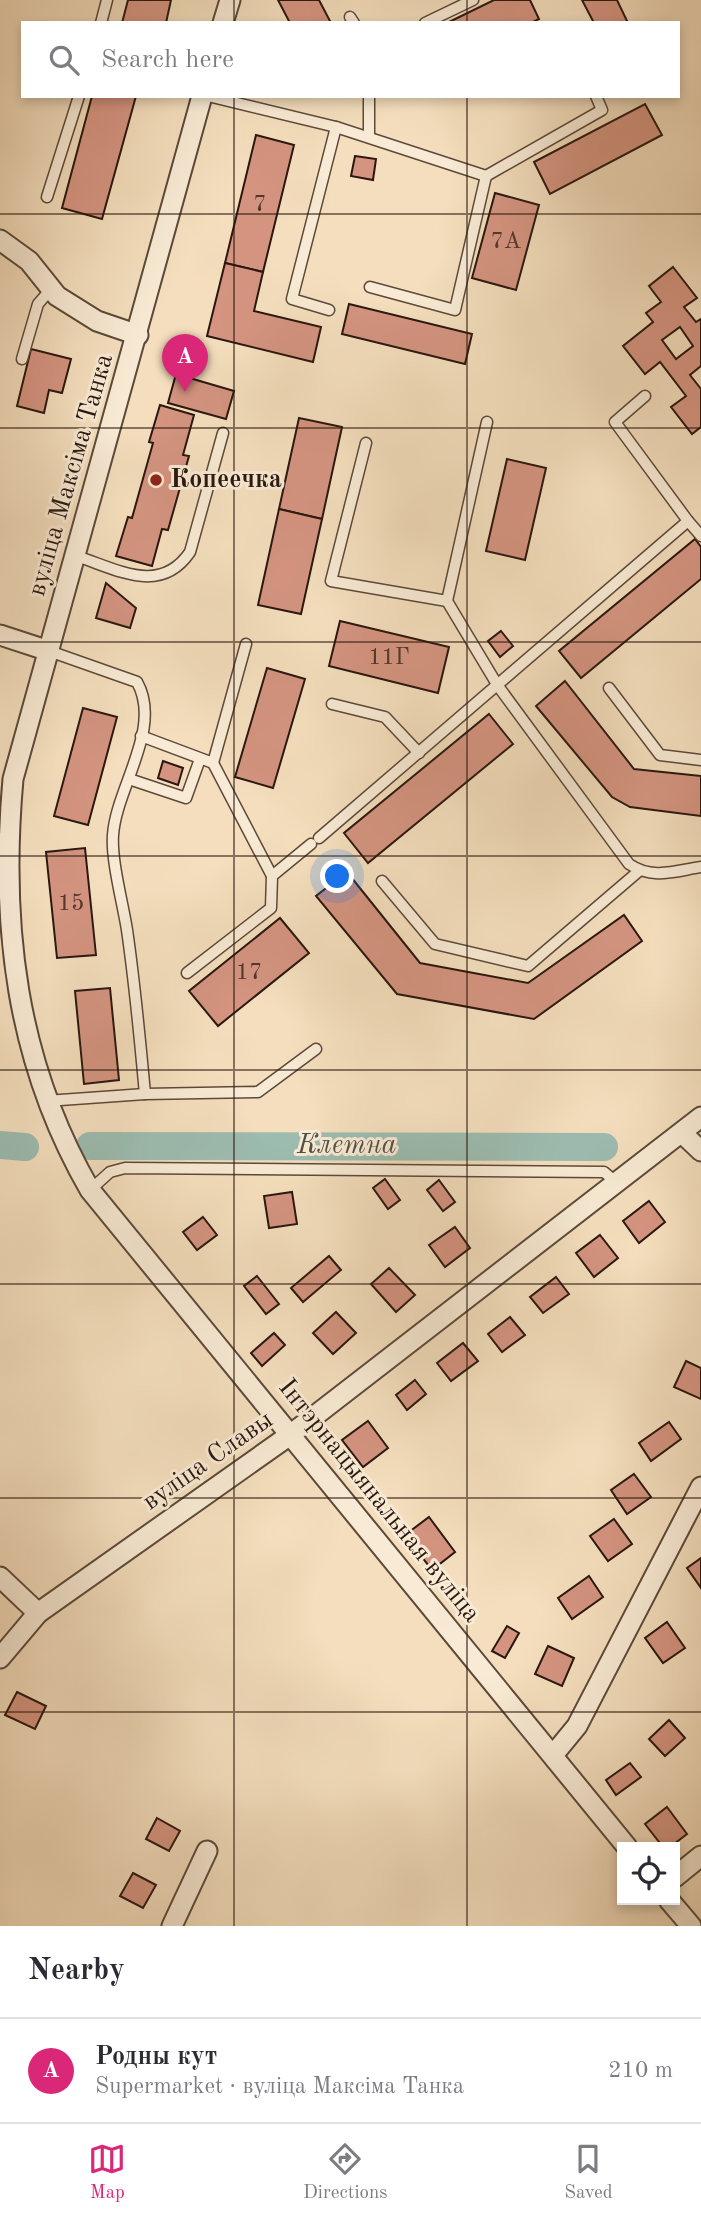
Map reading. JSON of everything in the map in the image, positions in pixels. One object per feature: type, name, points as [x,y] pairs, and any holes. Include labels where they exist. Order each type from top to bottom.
[{"type":"street","points":[[224,21],[230,0]]},
{"type":"street","name":"вуліца Максіма Танка","points":[[90,1190],[45,1101],[30,1062],[12,981],[2,901],[3,847],[13,779],[201,98]]},
{"type":"street","points":[[0,240],[29,261],[57,296],[97,321],[138,335]]},
{"type":"street","points":[[0,635],[49,651]]},
{"type":"street","name":"вуліца Славы","points":[[0,1658],[38,1613],[290,1435],[701,1118]]},
{"type":"street","points":[[682,1133],[701,1151]]},
{"type":"street","name":"Інтэрнацыянальная вуліца","points":[[90,1190],[554,1754],[623,1842]]},
{"type":"street","points":[[554,1754],[577,1726],[701,1487]]},
{"type":"street","points":[[0,1577],[38,1613]]},
{"type":"street","points":[[172,1926],[207,1851]]},
{"type":"street","points":[[680,1873],[701,1856]]},
{"type":"street","points":[[673,1905],[691,1926]]},
{"type":"lane","points":[[102,21],[107,0]]},
{"type":"lane","points":[[429,21],[473,0]]},
{"type":"lane","points":[[47,197],[78,98]]},
{"type":"lane","points":[[216,98],[337,127],[486,176]]},
{"type":"lane","points":[[369,98],[369,137]]},
{"type":"lane","points":[[370,287],[455,310],[486,176],[602,110],[597,98]]},
{"type":"lane","points":[[329,310],[292,299],[337,127]]},
{"type":"lane","points":[[22,359],[38,304],[51,289]]},
{"type":"lane","points":[[645,396],[615,422],[701,536]]},
{"type":"lane","points":[[487,422],[447,601],[498,686],[629,864],[639,871],[654,874],[701,867]]},
{"type":"lane","points":[[76,556],[151,579],[179,568],[190,552],[223,433]]},
{"type":"lane","points":[[366,443],[331,581],[447,601]]},
{"type":"lane","points":[[272,876],[498,686],[688,521]]},
{"type":"lane","points":[[187,973],[271,908],[272,876],[213,763],[246,644]]},
{"type":"lane","points":[[49,651],[137,682],[143,693],[146,710],[141,736],[113,835],[134,976],[145,1094]]},
{"type":"lane","points":[[609,688],[660,755],[701,760]]},
{"type":"lane","points":[[332,704],[385,717],[419,753]]},
{"type":"lane","points":[[141,736],[213,763]]},
{"type":"lane","points":[[129,779],[186,798],[200,759]]},
{"type":"lane","points":[[382,881],[435,944],[528,966],[639,871]]},
{"type":"lane","points":[[45,1101],[145,1094],[258,1092],[316,1049]]},
{"type":"lane","points":[[90,1190],[110,1172],[125,1168],[604,1172],[617,1183]]},
{"type":"building","points":[[128,0],[171,0],[166,21],[123,21]]},
{"type":"building","points":[[278,0],[319,0],[330,21],[289,21]]},
{"type":"building","points":[[494,0],[530,0],[539,19],[535,21],[451,21]]},
{"type":"building","points":[[582,0],[617,0],[627,21],[593,21]]},
{"type":"building","points":[[91,98],[135,98],[102,219],[62,208]]},
{"type":"building","points":[[645,104],[662,135],[550,194],[534,162]]},
{"type":"building","points":[[256,135],[294,145],[263,272],[225,263]]},
{"type":"building","points":[[355,156],[376,159],[373,180],[351,176]]},
{"type":"building","points":[[495,193],[539,205],[516,290],[472,278]]},
{"type":"building","points":[[225,263],[263,272],[254,311],[321,327],[313,362],[207,336]]},
{"type":"building","points":[[673,267],[697,298],[684,307],[696,322],[701,319],[701,366],[690,375],[701,389],[701,427],[692,434],[671,407],[686,396],[660,362],[645,374],[623,346],[653,322],[646,313],[661,302],[649,286]],"holes":[[[680,327],[693,346],[676,359],[662,340]]]},
{"type":"building","points":[[349,304],[472,334],[465,364],[342,334]]},
{"type":"building","points":[[31,349],[71,359],[62,393],[49,390],[44,413],[17,406]]},
{"type":"building","points":[[176,374],[234,391],[226,419],[168,403]]},
{"type":"building","points":[[160,405],[194,415],[183,455],[189,456],[168,530],[162,529],[152,566],[116,556],[128,517],[132,518],[153,443],[149,442]]},
{"type":"building","points":[[299,418],[342,427],[322,519],[279,509]]},
{"type":"building","points":[[507,459],[546,468],[525,560],[486,551]]},
{"type":"building","points":[[279,509],[322,519],[301,614],[258,605]]},
{"type":"building","points":[[695,539],[701,547],[701,579],[581,678],[559,651]]},
{"type":"building","points":[[106,583],[136,608],[130,628],[96,618]]},
{"type":"building","points":[[340,621],[449,647],[438,693],[329,666]]},
{"type":"building","points":[[501,631],[513,646],[500,657],[488,641]]},
{"type":"building","points":[[267,668],[305,679],[273,788],[235,777]]},
{"type":"building","points":[[565,681],[634,769],[701,776],[701,816],[630,807],[612,797],[536,706]]},
{"type":"building","points":[[83,708],[117,717],[88,825],[54,816]]},
{"type":"building","points":[[489,714],[513,744],[368,863],[344,833]]},
{"type":"building","points":[[163,761],[183,768],[178,785],[158,778]]},
{"type":"building","points":[[85,848],[96,955],[57,958],[46,852]]},
{"type":"building","points":[[347,872],[420,963],[528,983],[624,915],[642,941],[534,1019],[397,994],[316,896]]},
{"type":"building","points":[[280,918],[309,953],[218,1026],[189,991]]},
{"type":"building","points":[[110,988],[119,1080],[84,1084],[75,991]]},
{"type":"building","points":[[385,1179],[400,1200],[388,1209],[373,1188]]},
{"type":"building","points":[[439,1180],[455,1202],[443,1211],[427,1190]]},
{"type":"building","points":[[292,1192],[297,1224],[269,1228],[264,1196]]},
{"type":"building","points":[[649,1201],[665,1222],[639,1243],[623,1221]]},
{"type":"building","points":[[203,1217],[217,1235],[197,1250],[183,1232]]},
{"type":"building","points":[[455,1227],[470,1248],[445,1267],[429,1245]]},
{"type":"building","points":[[600,1235],[618,1258],[594,1277],[576,1253]]},
{"type":"building","points":[[329,1256],[341,1270],[303,1302],[291,1288]]},
{"type":"building","points":[[389,1268],[415,1295],[396,1312],[371,1284]]},
{"type":"building","points":[[257,1276],[279,1304],[266,1314],[244,1286]]},
{"type":"building","points":[[556,1277],[569,1294],[543,1313],[530,1297]]},
{"type":"building","points":[[336,1312],[356,1333],[333,1354],[313,1333]]},
{"type":"building","points":[[510,1317],[525,1335],[502,1352],[488,1334]]},
{"type":"building","points":[[274,1333],[285,1345],[262,1366],[251,1353]]},
{"type":"building","points":[[463,1343],[478,1361],[451,1381],[437,1363]]},
{"type":"building","points":[[686,1361],[701,1368],[701,1399],[674,1387]]},
{"type":"building","points":[[415,1380],[426,1394],[407,1410],[396,1395]]},
{"type":"building","points":[[368,1421],[388,1448],[363,1467],[342,1440]]},
{"type":"building","points":[[669,1422],[681,1439],[651,1461],[639,1443]]},
{"type":"building","points":[[634,1474],[651,1497],[627,1514],[611,1490]]},
{"type":"building","points":[[429,1517],[455,1552],[432,1570],[405,1535]]},
{"type":"building","points":[[614,1519],[632,1544],[608,1561],[590,1536]]},
{"type":"building","points":[[701,1558],[701,1588],[687,1568]]},
{"type":"building","points":[[589,1576],[603,1597],[572,1619],[558,1598]]},
{"type":"building","points":[[667,1622],[685,1648],[663,1663],[645,1638]]},
{"type":"building","points":[[507,1626],[519,1633],[505,1658],[492,1651]]},
{"type":"building","points":[[548,1646],[574,1658],[562,1686],[535,1674]]},
{"type":"building","points":[[17,1692],[46,1706],[35,1729],[5,1715]]},
{"type":"building","points":[[669,1720],[685,1738],[665,1756],[649,1739]]},
{"type":"building","points":[[630,1763],[641,1777],[616,1795],[606,1780]]},
{"type":"building","points":[[667,1807],[687,1834],[677,1842],[659,1842],[645,1824]]},
{"type":"building","points":[[157,1818],[180,1831],[169,1851],[146,1839]]},
{"type":"building","points":[[133,1873],[156,1885],[143,1908],[120,1896]]},
{"type":"waterway","name":"Клетна","points":[[0,1145],[25,1147]]},
{"type":"waterway","name":"Клетна","points":[[90,1146],[604,1147]]},
{"type":"place","name":"Родны кут","points":[[185,392]]},
{"type":"place","name":"Копеечка","points":[[156,480]]}]
